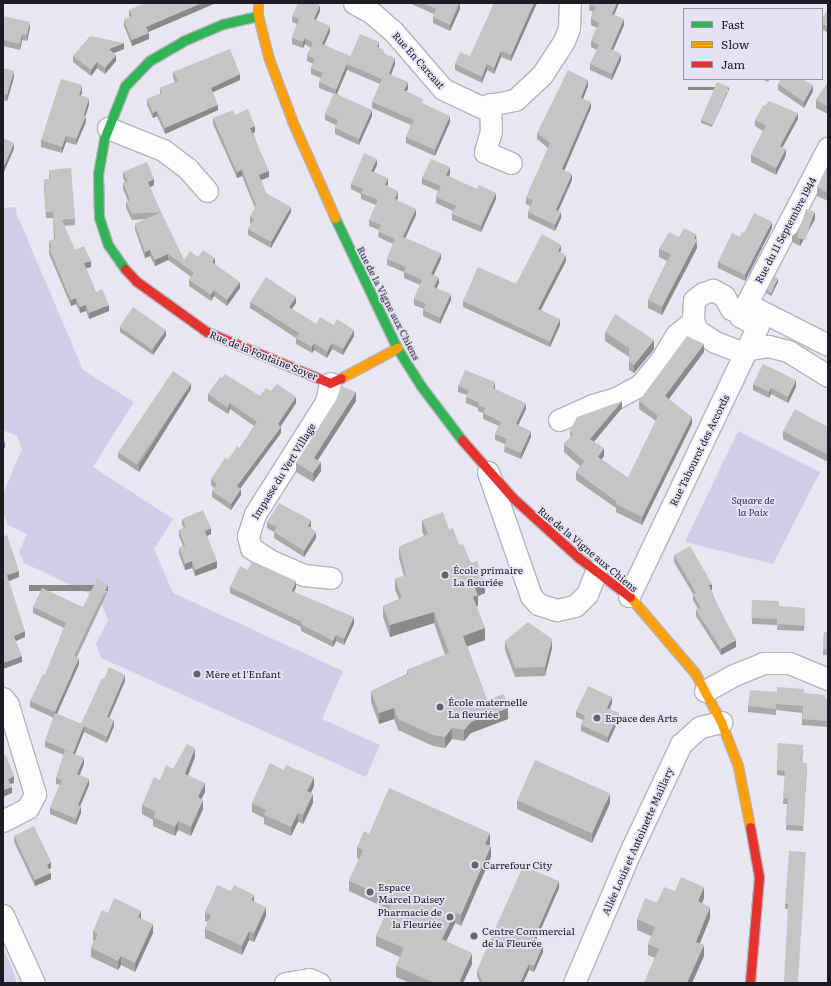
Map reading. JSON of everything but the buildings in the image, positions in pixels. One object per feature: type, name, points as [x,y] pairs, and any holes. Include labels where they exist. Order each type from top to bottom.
[{"type":"street","name":"Rue de la Vigne aux Chiens","points":[[258,3],[258,16],[269,60],[293,123],[357,267],[397,348],[433,403],[488,472],[533,518],[596,572],[629,596],[676,648],[705,691],[721,722],[738,766],[759,877],[750,983]]},
{"type":"street","name":"Rue En Carcaut","points":[[354,3],[372,13],[393,31],[443,89],[481,107],[515,100],[542,75],[564,41],[569,28],[570,3]]},
{"type":"street","name":"Rue de la Fontaine Soyer","points":[[258,16],[223,24],[202,32],[149,61],[122,91],[108,128],[98,174],[99,217],[108,245],[126,272],[207,332],[330,382],[350,375],[397,348]]},
{"type":"street","points":[[490,104],[491,131],[485,152],[511,163]]},
{"type":"street","points":[[108,128],[163,150],[188,169],[207,191]]},
{"type":"street","name":"Rue du 11 Septembre 1944","points":[[743,312],[828,148]]},
{"type":"street","points":[[828,345],[753,307],[743,312],[731,309],[724,296],[713,290],[703,293],[694,300],[693,321],[698,331],[707,338],[731,350],[746,352],[768,346],[788,351],[828,376]]},
{"type":"street","name":"Rue Tabourot des Accords","points":[[629,596],[758,326],[740,316],[743,312]]},
{"type":"street","points":[[559,420],[592,405],[616,398],[640,385],[661,360],[676,334],[693,321]]},
{"type":"street","name":"Impasse du Vert Village","points":[[330,382],[326,402],[255,514],[248,536],[251,548],[267,559],[304,575],[331,578]]},
{"type":"street","points":[[488,472],[531,596],[538,604],[558,610],[575,606],[587,594],[596,572]]},
{"type":"street","points":[[705,691],[734,675],[763,663],[789,663],[828,679]]},
{"type":"street","points":[[3,698],[8,705],[35,794],[28,808],[3,821]]},
{"type":"street","name":"Allée Louis et Antoinette Maillary","points":[[574,983],[632,848],[681,744],[700,727],[721,722]]},
{"type":"street","points":[[3,916],[34,983]]},
{"type":"street","points":[[285,983],[309,978],[319,983]]},
{"type":"green space","points":[[16,207],[17,215],[83,370],[134,402],[93,467],[173,519],[154,549],[173,593],[343,671],[322,719],[380,745],[366,777],[101,658],[96,644],[108,620],[99,598],[24,563],[19,552],[27,534],[8,525],[3,512],[3,494],[22,449],[17,436],[3,430],[3,208]]},
{"type":"green space","name":"Square de la Paix","points":[[738,431],[820,472],[773,564],[685,542]]},
{"type":"green space","points":[[3,949],[11,965],[17,983],[3,983]]},
{"type":"traffic: fast","points":[[125,269],[108,245],[99,217],[98,174],[104,139],[125,86],[149,61],[183,41],[223,24],[258,16]]},
{"type":"traffic: fast","points":[[335,218],[397,348],[421,386],[462,440]]},
{"type":"traffic: slow","points":[[258,3],[258,16],[269,59],[293,123],[335,218]]},
{"type":"traffic: slow","points":[[341,378],[397,348]]},
{"type":"traffic: slow","points":[[630,597],[695,673],[721,722],[738,766],[750,827]]},
{"type":"traffic: jam","points":[[125,269],[136,281],[207,332],[330,383],[341,378]]},
{"type":"traffic: jam","points":[[462,440],[513,498],[579,558],[630,597]]},
{"type":"traffic: jam","points":[[750,827],[759,877],[750,983]]},
{"type":"place","name":"École primaire La fleuriée","points":[[445,575]]},
{"type":"place","name":"Mère et l'Enfant","points":[[197,674]]},
{"type":"place","name":"École maternelle La fleuriée","points":[[440,707]]},
{"type":"place","name":"Espace des Arts","points":[[597,718]]},
{"type":"place","name":"Carrefour City","points":[[475,865]]},
{"type":"place","name":"Espace Marcel Daisey","points":[[370,892]]},
{"type":"place","name":"Pharmacie de la Fleuriée","points":[[450,917]]},
{"type":"place","name":"Centre Commercial de la Fleurée","points":[[474,936]]}]
